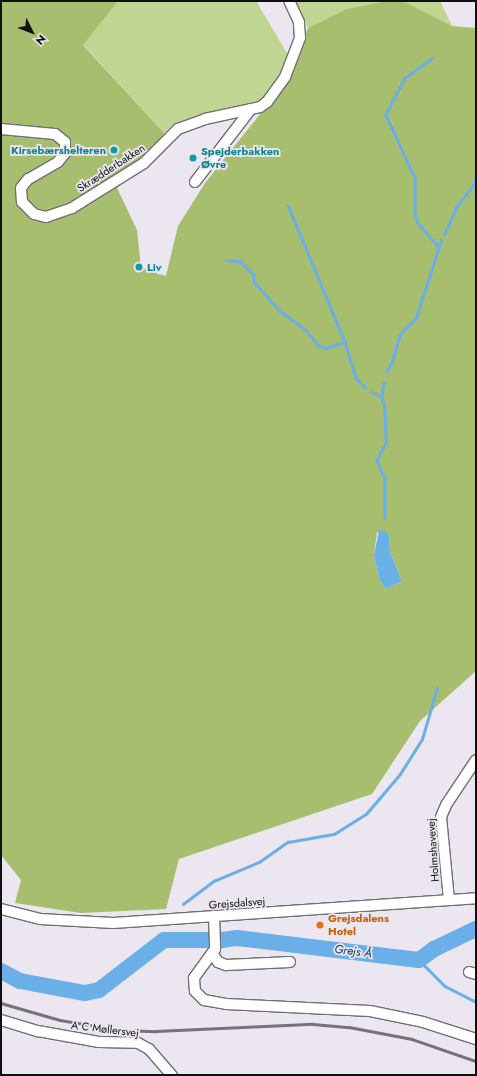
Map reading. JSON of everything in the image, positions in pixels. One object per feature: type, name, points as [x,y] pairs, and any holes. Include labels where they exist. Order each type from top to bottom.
[{"type":"street","name":"Skrædderbakken","points":[[1,129],[55,134],[65,142],[65,153],[58,162],[28,179],[21,188],[22,202],[34,214],[46,217],[72,208],[144,163],[178,129],[205,119],[251,109],[267,102],[286,77],[300,38],[299,22],[289,1]]},
{"type":"street","points":[[195,182],[251,109]]},
{"type":"street","name":"Holmshavevej","points":[[449,900],[441,817],[446,804],[476,760]]},
{"type":"street","name":"Grejsdalsvej","points":[[1,908],[40,918],[72,922],[113,923],[476,898]]},
{"type":"street","points":[[214,916],[215,949],[194,978],[195,991],[204,1000],[226,1004],[370,1012],[423,1022],[476,1039]]},
{"type":"street","points":[[212,953],[218,962],[226,966],[290,962]]},
{"type":"street","name":"A C Møllersvej","points":[[1,1020],[38,1031],[99,1042],[138,1043],[149,1049],[172,1075]]},
{"type":"green space","points":[[1,1],[118,1],[83,45],[164,133],[144,165],[117,188],[137,230],[141,268],[166,276],[178,226],[205,183],[291,75],[308,28],[346,9],[387,1],[403,1],[452,26],[476,28],[476,671],[420,721],[372,794],[179,859],[166,909],[81,913],[15,903],[21,880],[1,855]],"holes":[[[377,532],[389,535],[390,552],[402,581],[386,589],[379,579],[374,555]]]},
{"type":"green space","points":[[118,1],[256,1],[290,58],[280,78],[263,100],[171,126],[164,133],[83,44]]},
{"type":"green space","points":[[294,1],[387,1],[346,9],[308,28]]},
{"type":"green space","points":[[403,1],[440,1],[452,26]]},
{"type":"water","points":[[379,530],[385,531],[389,535],[390,552],[402,581],[386,589],[379,579],[374,555]]},
{"type":"waterway","points":[[433,58],[405,78],[386,115],[415,178],[415,215],[418,223],[438,246]]},
{"type":"waterway","points":[[444,235],[457,206],[474,184],[476,176]]},
{"type":"waterway","points":[[288,205],[345,342]]},
{"type":"waterway","points":[[386,372],[391,364],[400,334],[416,318],[441,240]]},
{"type":"waterway","points":[[226,260],[240,261],[254,275],[254,282],[279,310],[307,331],[318,345],[326,348],[345,342],[356,378],[365,387]]},
{"type":"waterway","points":[[384,382],[382,397],[385,408],[386,443],[377,460],[385,479],[385,518]]},
{"type":"waterway","points":[[372,392],[382,397]]},
{"type":"waterway","points":[[183,904],[214,881],[259,862],[288,842],[334,834],[366,814],[400,774],[422,739],[437,688]]},
{"type":"waterway","name":"Grejs Å","points":[[222,940],[237,938],[419,960],[434,949],[476,929]]},
{"type":"waterway","name":"Grejs Å","points":[[1,971],[20,981],[85,993],[99,990],[164,940],[207,940]]},
{"type":"waterway","points":[[419,960],[445,986],[476,1002]]},
{"type":"railway","points":[[1,1003],[60,1020],[119,1030],[156,1031],[313,1024],[349,1027],[412,1039],[476,1061]]},
{"type":"place","name":"Kirsebærshelteren","points":[[114,150]]},
{"type":"place","name":"Spejderbakken Øvre","points":[[193,158]]},
{"type":"place","name":"Liv","points":[[139,267]]},
{"type":"place","name":"Grejsdalens Hotel","points":[[320,925]]}]
